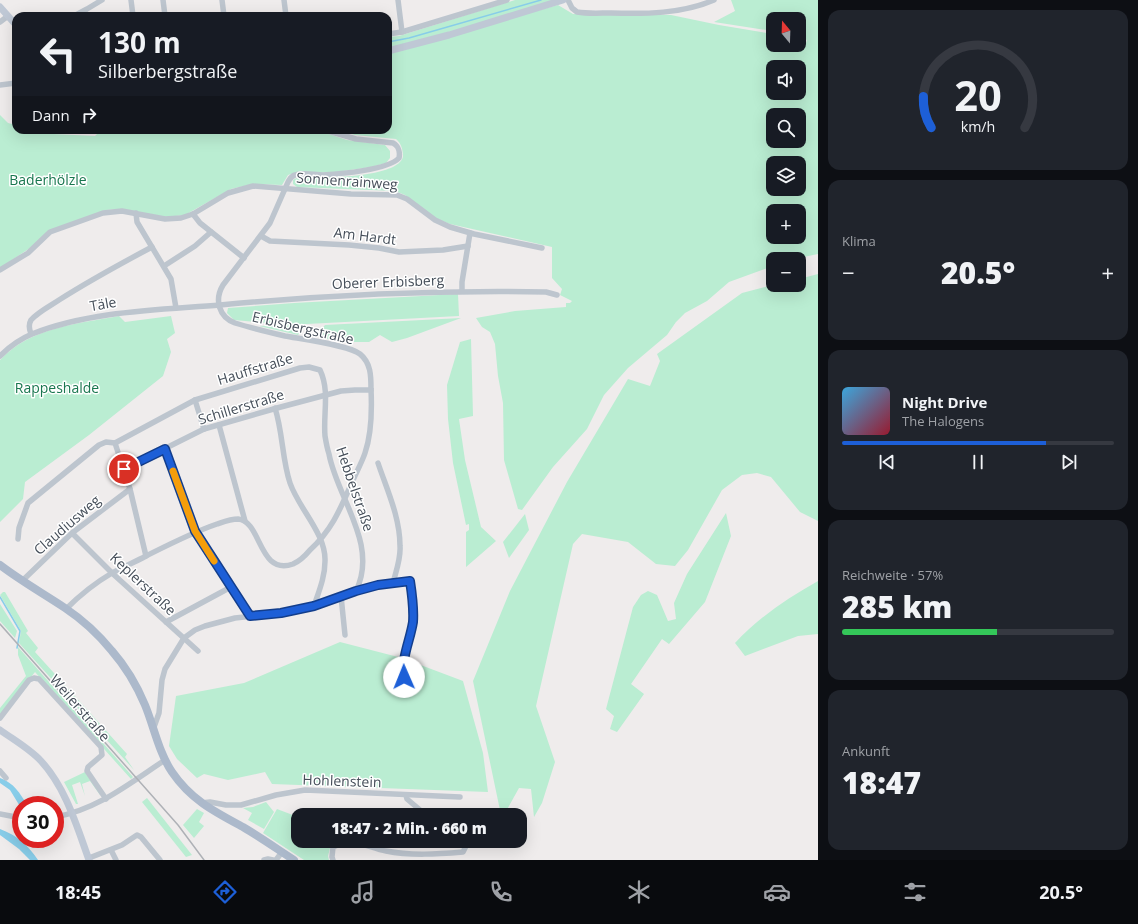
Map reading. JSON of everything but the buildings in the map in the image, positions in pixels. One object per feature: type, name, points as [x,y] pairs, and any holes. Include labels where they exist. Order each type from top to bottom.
[{"type":"main road","points":[[392,50],[449,35],[564,0]]},
{"type":"main road","points":[[0,7],[12,20]]},
{"type":"main road","points":[[0,565],[66,609],[99,637],[113,652],[135,684],[145,705],[165,760],[172,772],[182,784],[204,802],[294,860]]},
{"type":"main road","points":[[0,730],[31,751],[42,762],[56,781],[89,859]]},
{"type":"street","points":[[81,12],[102,0]]},
{"type":"street","points":[[131,0],[132,12]]},
{"type":"street","points":[[164,0],[165,12]]},
{"type":"street","points":[[222,0],[224,12]]},
{"type":"street","points":[[284,0],[286,12]]},
{"type":"street","points":[[398,0],[402,32]]},
{"type":"street","points":[[392,33],[402,32],[507,0]]},
{"type":"street","points":[[568,0],[570,6],[577,12],[630,14],[678,10],[714,0]]},
{"type":"street","points":[[0,22],[8,16]]},
{"type":"street","points":[[0,86],[12,84]]},
{"type":"street","points":[[219,305],[219,295],[221,289],[273,218],[289,179],[296,175],[326,175],[354,172],[387,165],[395,162],[398,158],[399,151],[397,146],[393,143],[356,139],[339,134]]},
{"type":"street","name":"Sonnenrainweg","points":[[0,270],[28,253],[47,234],[54,230],[108,212],[122,211],[170,219],[181,218],[193,214],[223,195],[240,188],[258,186],[351,194],[397,195],[407,199],[440,222],[470,233],[542,248]]},
{"type":"street","points":[[136,213],[137,222],[171,279],[176,308]]},
{"type":"street","points":[[193,214],[211,232],[244,258]]},
{"type":"street","points":[[164,266],[195,246],[211,232]]},
{"type":"street","points":[[462,291],[470,233]]},
{"type":"street","name":"Am Hardt","points":[[261,236],[270,240],[355,245],[399,252],[442,250],[468,246]]},
{"type":"street","points":[[31,334],[29,324],[40,313],[74,291],[152,246]]},
{"type":"street","name":"Oberer Erbisberg","points":[[219,305],[300,298],[462,291],[546,292],[557,295]]},
{"type":"street","name":"Täle","points":[[0,356],[14,344],[31,334],[61,325],[115,314],[219,305]]},
{"type":"street","name":"Erbisbergstraße","points":[[219,305],[222,314],[228,320],[235,323],[284,336],[341,347],[359,353],[366,361],[370,374],[372,407],[370,431],[365,453],[333,525],[321,541],[300,560],[291,564],[276,564],[265,554],[254,533],[245,521]]},
{"type":"street","name":"Hauffstraße","points":[[115,443],[195,400],[300,368],[309,367],[320,370],[324,379],[326,395]]},
{"type":"street","name":"Schillerstraße","points":[[124,469],[204,429],[275,408],[341,391],[371,390]]},
{"type":"street","name":"Hebbelstraße","points":[[326,395],[325,436],[333,473],[339,489],[345,498],[356,527],[363,556],[361,575],[356,591]]},
{"type":"street","points":[[195,400],[204,429]]},
{"type":"street","points":[[275,408],[279,422],[285,462],[291,484],[321,541],[324,551],[325,561],[323,578],[314,606]]},
{"type":"street","points":[[219,425],[245,521]]},
{"type":"street","points":[[18,539],[19,528],[28,503],[99,445],[106,442],[115,443],[130,489],[146,556]]},
{"type":"street","points":[[165,449],[195,531],[250,616]]},
{"type":"street","points":[[378,463],[391,498],[398,523],[400,547],[398,565],[393,583]]},
{"type":"street","name":"Claudiusweg","points":[[22,581],[72,533],[130,489]]},
{"type":"street","points":[[66,609],[80,595],[112,573],[195,531],[227,521],[238,519],[245,521]]},
{"type":"street","name":"Keplerstraße","points":[[72,533],[112,573],[198,651]]},
{"type":"street","points":[[154,729],[159,713],[162,680],[165,669],[171,656],[184,638],[195,630],[235,618],[281,613],[314,606],[356,591],[410,581],[413,622],[404,657],[403,668],[406,682]]},
{"type":"street","points":[[166,622],[231,588]]},
{"type":"street","points":[[341,596],[345,635]]},
{"type":"street","name":"Weilerstraße","points":[[0,718],[29,680],[34,678],[39,679],[101,747],[102,755],[88,767],[87,771],[106,799]]},
{"type":"street","points":[[64,815],[71,814],[106,799],[165,760]]},
{"type":"street","points":[[0,771],[6,778]]},
{"type":"street","name":"Hohlenstein","points":[[204,802],[226,805],[241,804],[304,790],[460,797]]},
{"type":"street","points":[[406,795],[407,799],[418,808]]},
{"type":"street","points":[[0,814],[12,816]]},
{"type":"street","points":[[89,859],[122,845],[137,835],[141,837],[160,860]]},
{"type":"street","points":[[333,848],[333,860]]},
{"type":"street","points":[[375,848],[386,851],[416,854],[463,852],[465,848]]},
{"type":"street","points":[[111,850],[116,860]]},
{"type":"street","points":[[276,860],[282,852]]},
{"type":"street","points":[[264,860],[273,860]]},
{"type":"green space","points":[[515,0],[555,0],[460,29],[392,47],[392,37],[399,36]]},
{"type":"green space","points":[[731,0],[818,0],[818,254],[806,256],[806,252],[766,252],[766,269],[729,282],[707,301],[685,313],[676,322],[667,335],[628,368],[604,395],[587,429],[553,467],[522,510],[518,509],[504,460],[503,403],[498,376],[495,344],[490,332],[482,327],[476,318],[515,311],[566,307],[566,303],[570,303],[572,301],[560,295],[562,289],[552,278],[552,247],[450,224],[435,218],[405,195],[395,191],[297,187],[293,184],[293,180],[296,178],[306,177],[339,177],[372,173],[383,171],[400,162],[403,156],[403,151],[396,139],[351,134],[392,134],[392,51],[558,5],[573,14],[671,15],[766,33],[766,52],[806,52],[806,12],[766,12],[766,30],[714,22],[735,11]]},
{"type":"green space","name":"Baderhölzle","points":[[0,115],[8,123],[12,124],[12,134],[95,136],[97,134],[329,134],[347,140],[385,145],[390,151],[390,158],[386,163],[371,167],[336,172],[291,174],[288,175],[282,185],[253,184],[231,189],[185,215],[166,217],[123,209],[105,210],[46,233],[30,248],[0,268]]},
{"type":"green space","points":[[818,274],[818,521],[800,512],[771,477],[757,473],[742,475],[722,490],[688,550],[675,566],[656,564],[628,542],[582,534],[573,544],[536,706],[555,762],[542,803],[534,817],[531,789],[519,788],[508,808],[500,808],[473,681],[510,591],[567,482],[628,379],[650,386],[660,361],[657,354],[742,293],[766,287],[766,292],[806,292],[806,277]]},
{"type":"green space","points":[[458,294],[459,316],[288,325],[234,320],[227,313],[228,308]]},
{"type":"green space","name":"Rappeshalde","points":[[119,316],[125,322],[171,316],[175,333],[167,339],[171,352],[163,376],[89,435],[25,482],[23,499],[0,522],[0,360],[12,349],[26,340],[40,334],[71,325]]},
{"type":"green space","points":[[461,318],[392,342],[380,335],[369,342],[340,342],[316,336],[325,325]]},
{"type":"green space","points":[[307,325],[298,335],[259,326]]},
{"type":"green space","points":[[471,339],[473,416],[459,419],[465,460],[481,527],[496,541],[466,567],[466,532],[469,530],[469,524],[466,525],[453,463],[448,419],[447,385],[460,342]]},
{"type":"green space","points":[[726,513],[731,536],[705,602],[669,644],[662,639],[631,684],[644,694],[617,732],[610,729],[614,716],[606,709],[633,607],[641,595],[648,591],[657,595],[668,621],[676,619],[674,603],[687,574]]},
{"type":"green space","points":[[525,514],[529,530],[509,558],[503,542]]},
{"type":"green space","points":[[818,581],[818,634],[798,636],[745,656],[735,643],[774,609]]},
{"type":"green space","points":[[5,592],[28,631],[26,633],[38,648],[35,652],[127,754],[125,757],[134,770],[19,643],[21,631],[0,595]]},
{"type":"green space","points":[[0,604],[17,631],[15,638],[0,621]]},
{"type":"green space","points":[[340,642],[402,658],[463,681],[483,753],[488,792],[272,784],[265,772],[228,780],[204,774],[197,778],[177,759],[169,746],[176,696],[244,683]]},
{"type":"green space","points":[[18,647],[133,777],[131,779],[35,672],[0,715],[0,708],[26,676],[18,655]]},
{"type":"green space","points":[[85,772],[101,795],[90,781],[82,784],[85,796],[80,782],[72,785],[78,804],[76,804],[64,782]]},
{"type":"green space","points":[[147,798],[192,855],[186,857],[142,802]]},
{"type":"green space","points":[[266,802],[274,812],[264,829],[248,820],[252,813],[243,808],[253,807]]},
{"type":"green space","points":[[197,809],[204,813],[199,822],[204,826],[194,838],[183,825]]},
{"type":"green space","points":[[277,809],[291,814],[291,848],[330,848],[328,856],[329,860],[304,860],[263,833]]},
{"type":"water","points":[[0,778],[5,780],[13,786],[21,796],[14,796],[10,790],[0,783]]},
{"type":"water","points":[[0,829],[12,835],[12,844],[0,835]]},
{"type":"water","points":[[18,848],[29,848],[38,860],[30,860]]},
{"type":"waterway","points":[[392,41],[409,38],[541,0]]},
{"type":"waterway","points":[[0,597],[20,631],[17,648]]},
{"type":"railway","points":[[0,624],[178,825],[204,860]]},
{"type":"slow traffic","points":[[173,471],[195,531],[214,561]]},
{"type":"route","points":[[124,469],[165,449],[195,531],[250,616],[281,613],[314,606],[378,585],[410,581],[413,604],[413,622],[404,657],[404,677]]}]
